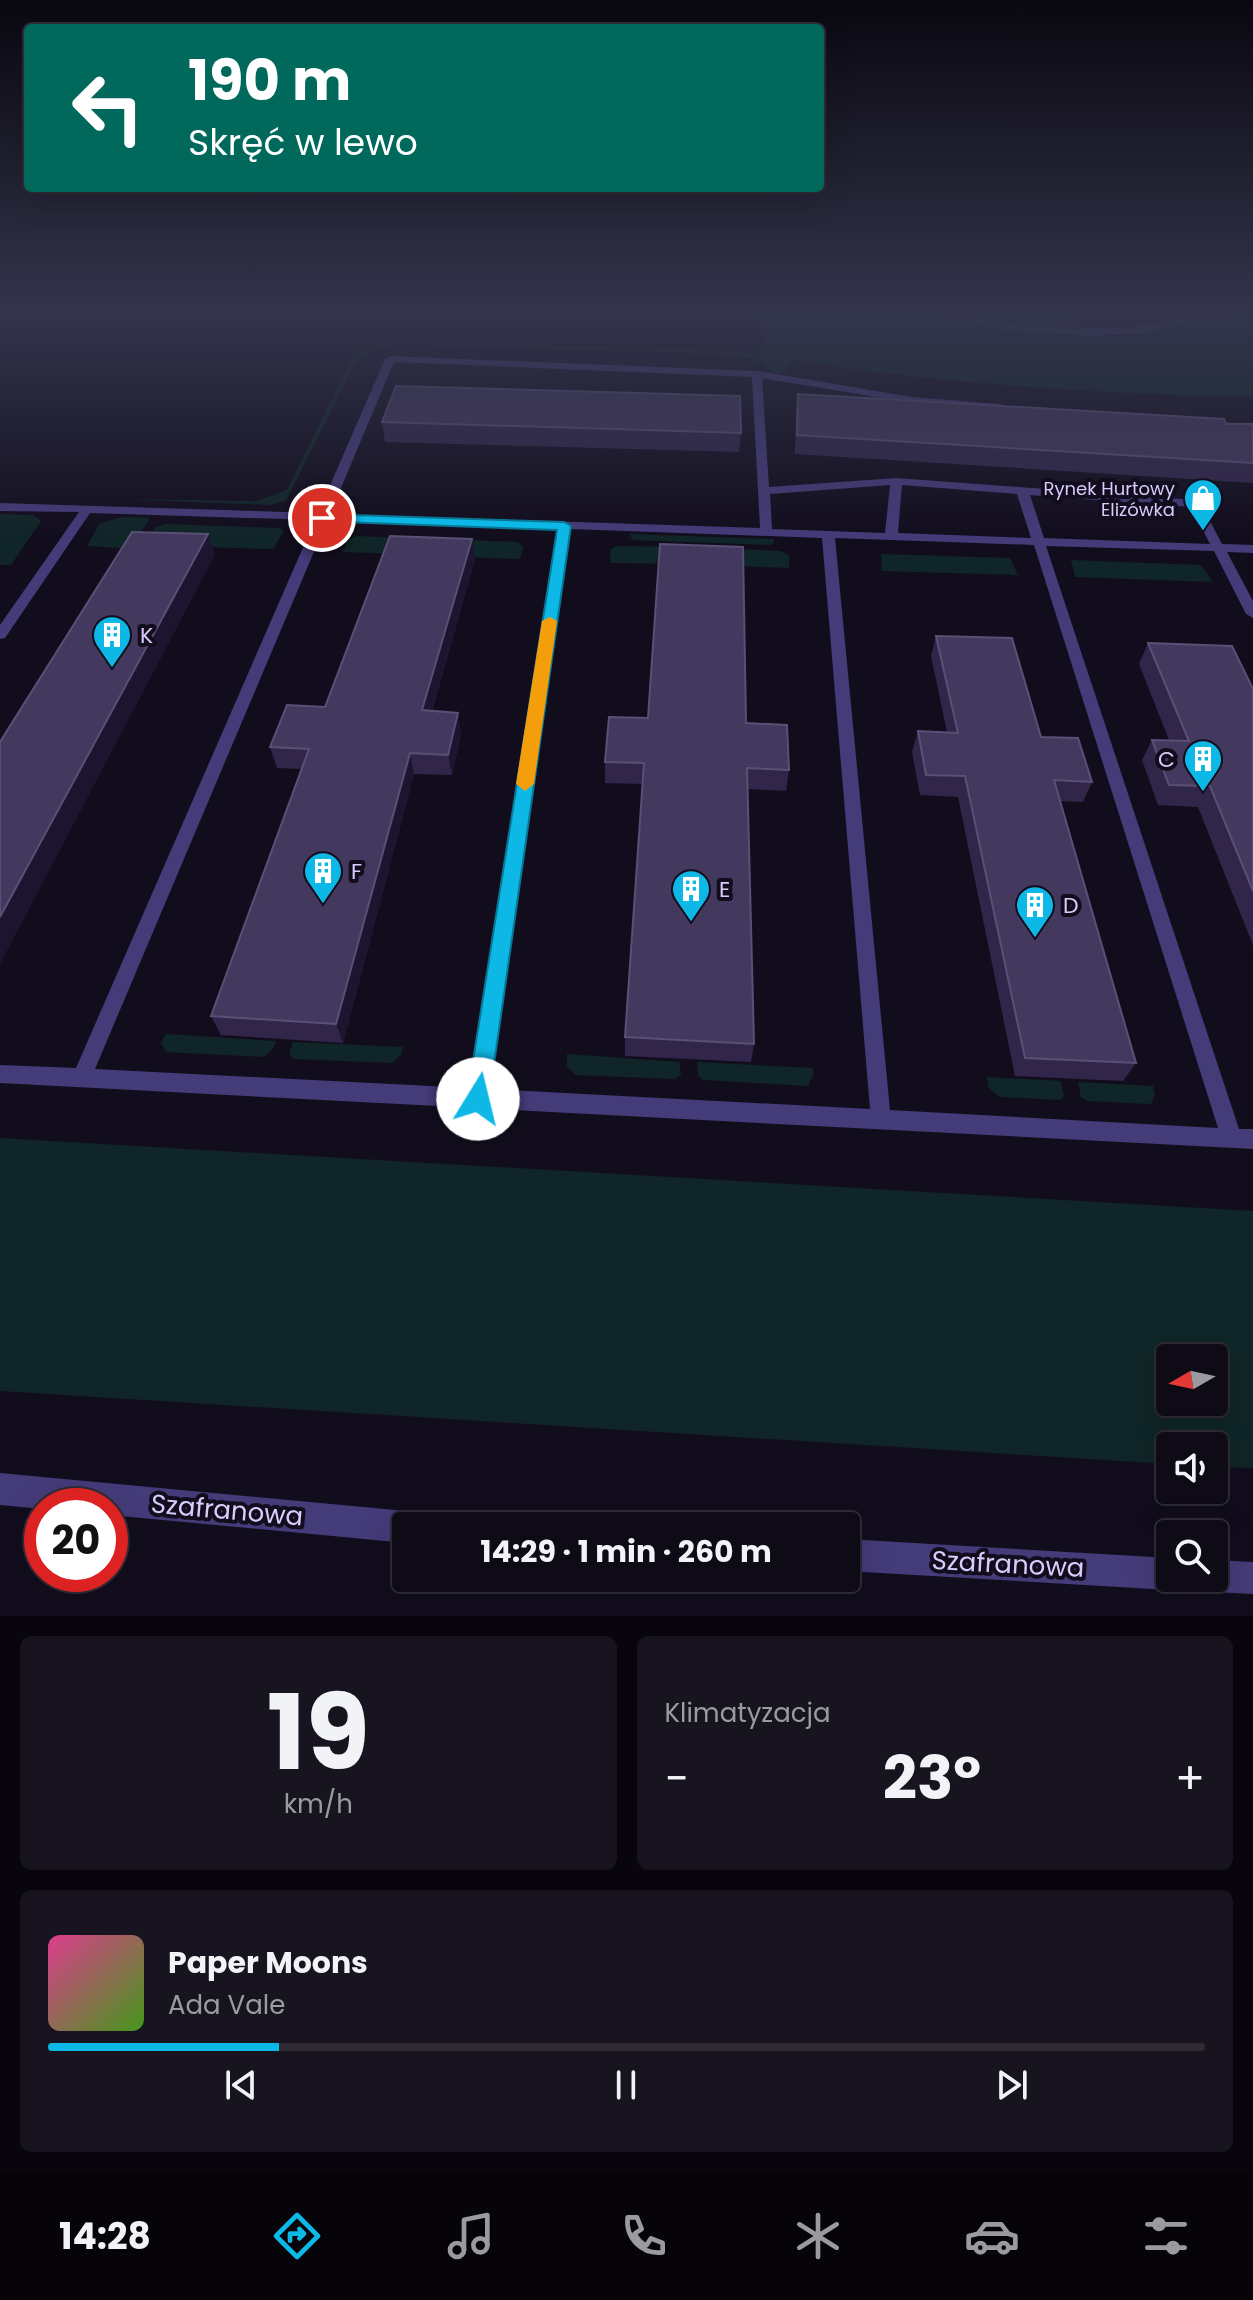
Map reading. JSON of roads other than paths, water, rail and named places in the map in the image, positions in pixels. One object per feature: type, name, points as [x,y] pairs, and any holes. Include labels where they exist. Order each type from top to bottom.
[{"type":"street","name":"Szafranowa","points":[[0,1489],[392,1526]]},
{"type":"street","name":"Szafranowa","points":[[860,1556],[1156,1573]]},
{"type":"street","points":[[1228,1577],[1253,1578]]},
{"type":"lane","points":[[82,1077],[377,389]]},
{"type":"lane","points":[[758,389],[766,533]]},
{"type":"lane","points":[[849,389],[912,400],[1009,408]]},
{"type":"lane","points":[[763,491],[896,481],[1195,504],[1253,614]]},
{"type":"lane","points":[[891,538],[896,481]]},
{"type":"lane","points":[[1023,493],[1232,1138]]},
{"type":"lane","points":[[0,507],[1253,549]]},
{"type":"lane","points":[[0,635],[87,509]]},
{"type":"lane","points":[[478,1099],[564,526]]},
{"type":"lane","points":[[828,535],[881,1119]]},
{"type":"lane","points":[[0,1074],[1253,1139]]},
{"type":"place","name":"Rynek Hurtowy Elizówka","points":[[1203,532]]},
{"type":"place","name":"K","points":[[112,669]]},
{"type":"place","name":"C","points":[[1203,793]]},
{"type":"place","name":"F","points":[[323,905]]},
{"type":"place","name":"E","points":[[691,923]]},
{"type":"place","name":"D","points":[[1035,939]]}]
